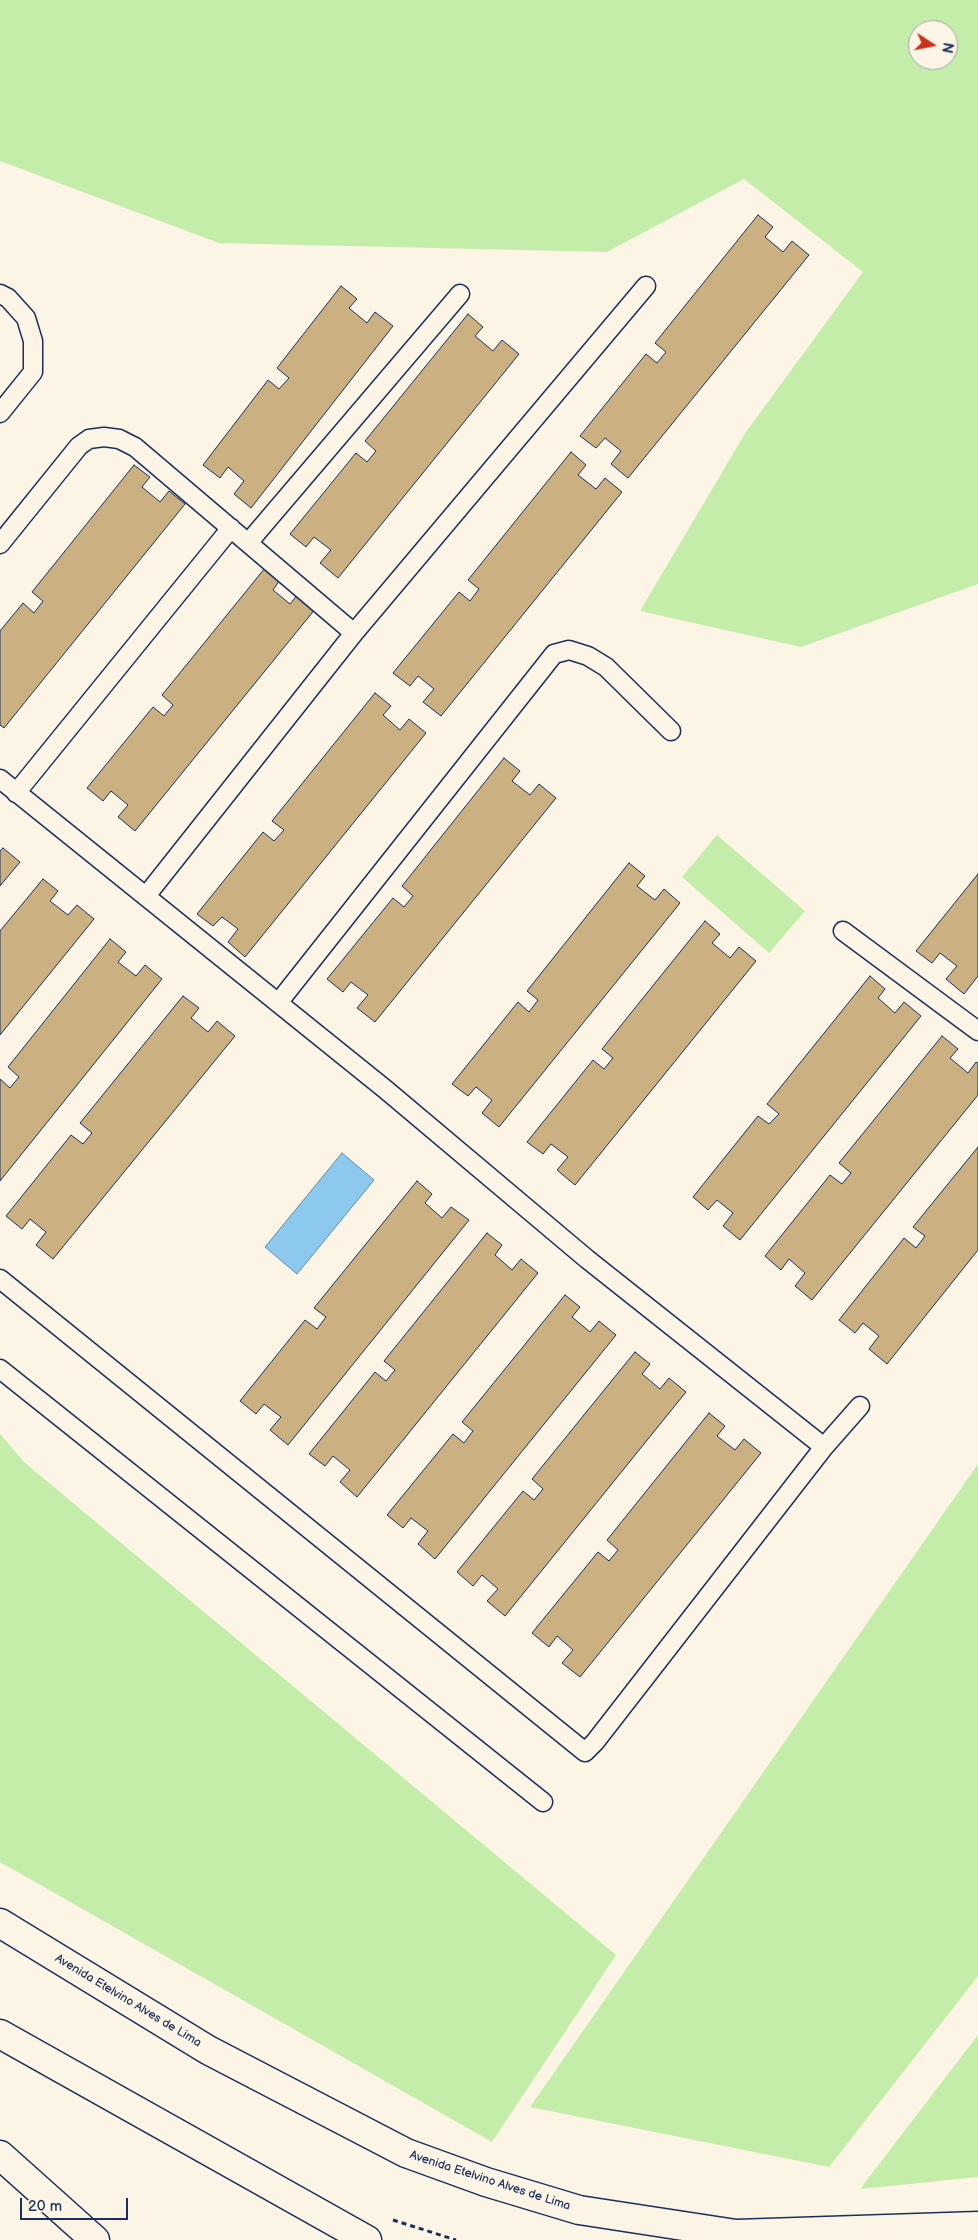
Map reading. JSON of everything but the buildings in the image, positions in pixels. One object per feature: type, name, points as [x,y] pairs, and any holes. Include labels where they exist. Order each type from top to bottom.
[{"type":"main road","name":"Avenida Etelvino Alves de Lima","points":[[0,1923],[208,2050],[406,2153],[495,2185],[579,2210],[736,2234],[978,2226]]},
{"type":"main road","points":[[0,2034],[367,2240]]},
{"type":"main road","points":[[0,2155],[96,2240]]},
{"type":"lane","points":[[146,896],[354,633],[646,286]]},
{"type":"lane","points":[[0,294],[8,298],[26,318],[34,341],[33,372],[0,414]]},
{"type":"lane","points":[[248,543],[460,294]]},
{"type":"lane","points":[[0,544],[79,446],[89,439],[104,437],[119,439],[134,447],[354,633]]},
{"type":"lane","points":[[16,792],[231,528]]},
{"type":"lane","points":[[278,1003],[554,654],[569,650],[588,656],[606,667],[671,731]]},
{"type":"lane","points":[[0,779],[385,1090],[587,1259],[824,1447]]},
{"type":"lane","points":[[843,931],[978,1031]]},
{"type":"lane","points":[[0,1279],[585,1752],[595,1742],[824,1447],[860,1406]]},
{"type":"lane","points":[[0,1369],[543,1802]]},
{"type":"green space","points":[[0,0],[978,0],[978,584],[801,647],[640,611],[746,432],[863,272],[744,179],[607,252],[219,243],[0,161]]},
{"type":"green space","points":[[717,835],[805,911],[769,953],[682,877]]},
{"type":"green space","points":[[0,1434],[25,1463],[616,1955],[492,2142],[0,1862]]},
{"type":"green space","points":[[978,1464],[978,1976],[829,2167],[530,2107]]},
{"type":"green space","points":[[978,2035],[978,2177],[860,2189]]},
{"type":"water","points":[[342,1153],[374,1180],[297,1274],[265,1247]]}]
